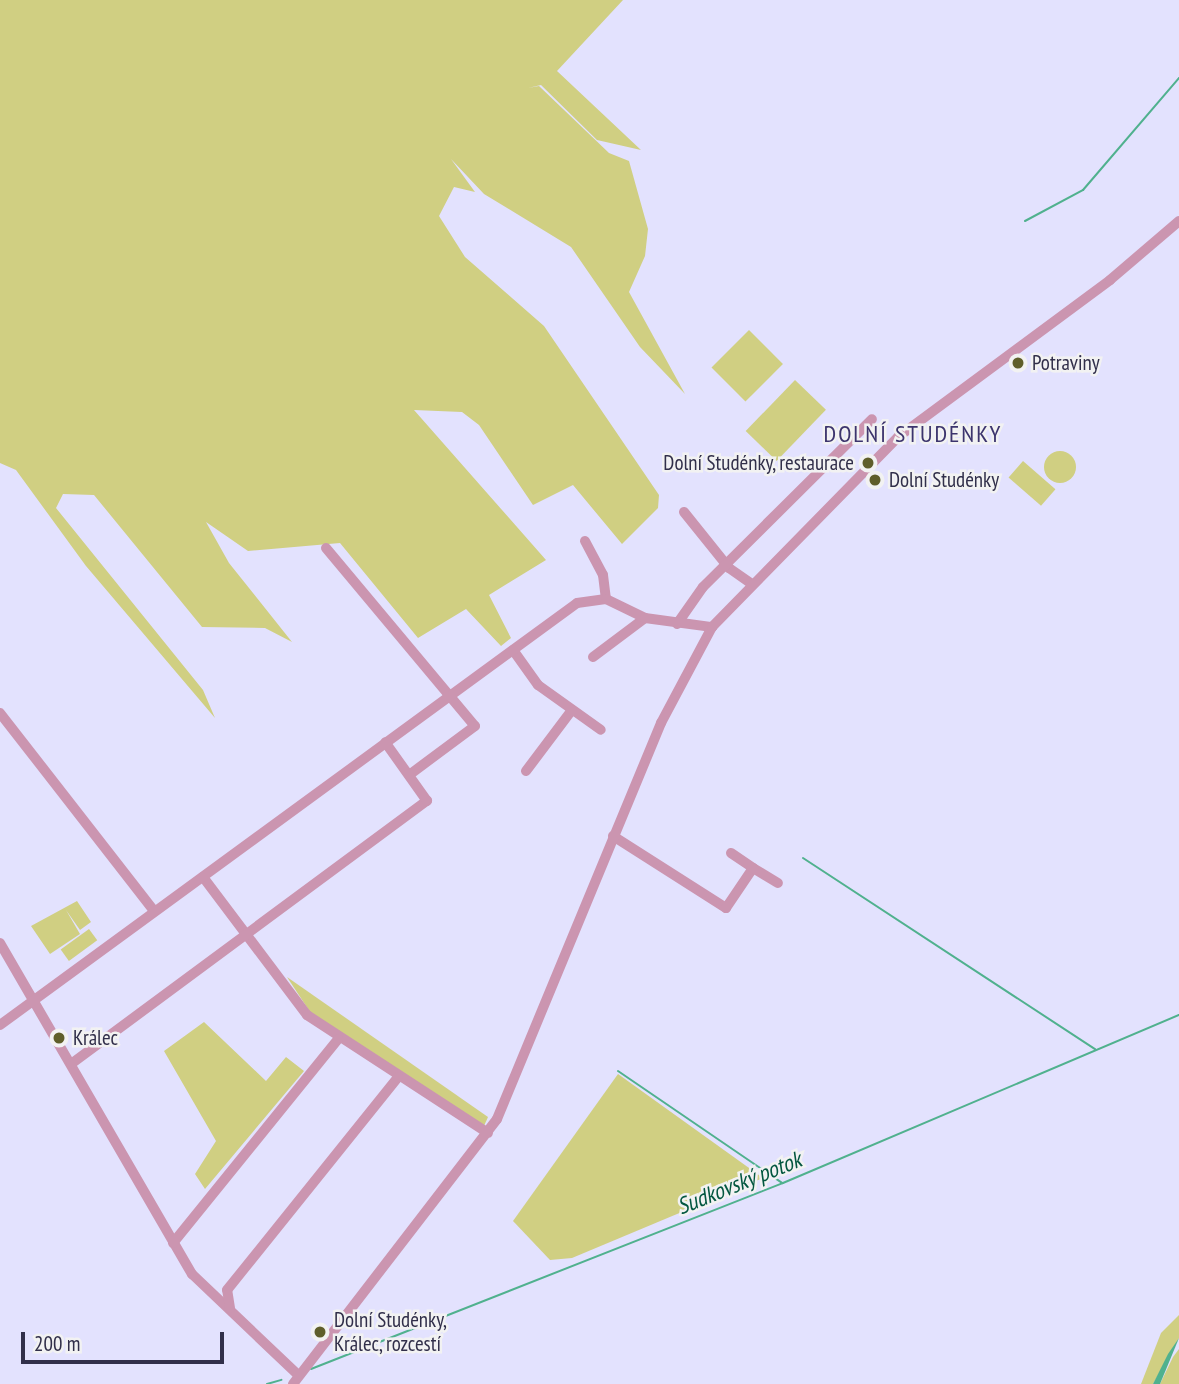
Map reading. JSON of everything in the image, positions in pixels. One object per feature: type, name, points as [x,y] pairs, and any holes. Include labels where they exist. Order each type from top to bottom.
[{"type":"street","points":[[0,943],[192,1274],[230,1308],[295,1379],[488,1133],[661,723],[712,627],[898,437],[1100,288],[1179,221]]},
{"type":"street","points":[[677,624],[726,564],[872,419]]},
{"type":"street","points":[[684,512],[726,564],[753,585]]},
{"type":"street","points":[[585,541],[603,575],[606,599]]},
{"type":"street","points":[[326,548],[475,726],[409,775]]},
{"type":"street","points":[[0,1025],[449,692],[577,603],[606,599],[645,618],[712,627]]},
{"type":"street","points":[[593,657],[645,618]]},
{"type":"street","points":[[513,649],[538,685],[601,730]]},
{"type":"street","points":[[526,771],[572,710]]},
{"type":"street","points":[[0,713],[154,911]]},
{"type":"street","points":[[71,1064],[427,801],[385,742]]},
{"type":"street","points":[[613,836],[726,908],[753,868]]},
{"type":"street","points":[[731,853],[778,883]]},
{"type":"street","points":[[203,877],[307,1016],[338,1039],[488,1133]]},
{"type":"street","points":[[173,1243],[338,1039]]},
{"type":"street","points":[[230,1308],[226,1290],[398,1077]]},
{"type":"shaded area","points":[[0,0],[623,0],[557,71],[641,150],[597,140],[541,85],[528,88],[539,86],[609,153],[629,161],[648,229],[645,256],[629,292],[685,394],[640,347],[571,247],[484,194],[451,159],[475,192],[454,187],[439,216],[465,257],[544,326],[659,495],[658,508],[622,544],[573,485],[533,505],[479,425],[462,412],[414,410],[546,560],[489,595],[511,638],[501,646],[466,609],[418,638],[340,543],[248,551],[206,522],[229,563],[292,642],[265,628],[202,627],[94,495],[63,494],[56,508],[203,690],[215,718],[86,566],[16,470],[0,463]]},
{"type":"shaded area","points":[[749,330],[783,364],[745,401],[712,367]]},
{"type":"shaded area","points":[[795,380],[826,410],[777,461],[746,431]]},
{"type":"shaded area","points":[[1060,451],[1071,456],[1076,467],[1071,478],[1060,483],[1049,478],[1044,467],[1049,456]]},
{"type":"shaded area","points":[[1023,461],[1055,489],[1041,506],[1009,478]]},
{"type":"shaded area","points":[[77,901],[91,922],[80,930],[66,910],[80,934],[50,954],[31,926]]},
{"type":"shaded area","points":[[89,929],[97,940],[69,961],[61,950]]},
{"type":"shaded area","points":[[287,977],[488,1117],[484,1126],[312,1015]]},
{"type":"shaded area","points":[[204,1022],[266,1081],[286,1057],[304,1071],[205,1189],[195,1174],[216,1141],[164,1051]]},
{"type":"shaded area","points":[[618,1074],[763,1178],[572,1258],[550,1260],[513,1221]]},
{"type":"shaded area","points":[[1179,1315],[1179,1338],[1153,1384],[1141,1384],[1161,1333]]},
{"type":"shaded area","points":[[1179,1338],[1160,1384],[1153,1384],[1168,1354]]},
{"type":"shaded area","points":[[1179,1349],[1179,1384],[1160,1384],[1173,1357]]},
{"type":"waterway","points":[[1025,221],[1083,190],[1179,78]]},
{"type":"waterway","points":[[803,858],[1095,1049]]},
{"type":"waterway","name":"Sudkovský potok","points":[[311,1369],[783,1183],[1179,1015]]},
{"type":"waterway","points":[[618,1071],[782,1183]]},
{"type":"waterway","name":"Sudkovský potok","points":[[267,1384],[281,1380]]},
{"type":"place","name":"Potraviny","points":[[1018,363]]},
{"type":"place","name":"Dolní Studénky, restaurace","points":[[868,463]]},
{"type":"place","name":"Dolní Studénky","points":[[875,480]]},
{"type":"place","name":"Králec","points":[[59,1038]]},
{"type":"place","name":"Dolní Studénky, Králec, rozcestí","points":[[320,1332]]},
{"type":"district","name":"DOLNÍ STUDÉNKY","points":[[913,434]]}]
